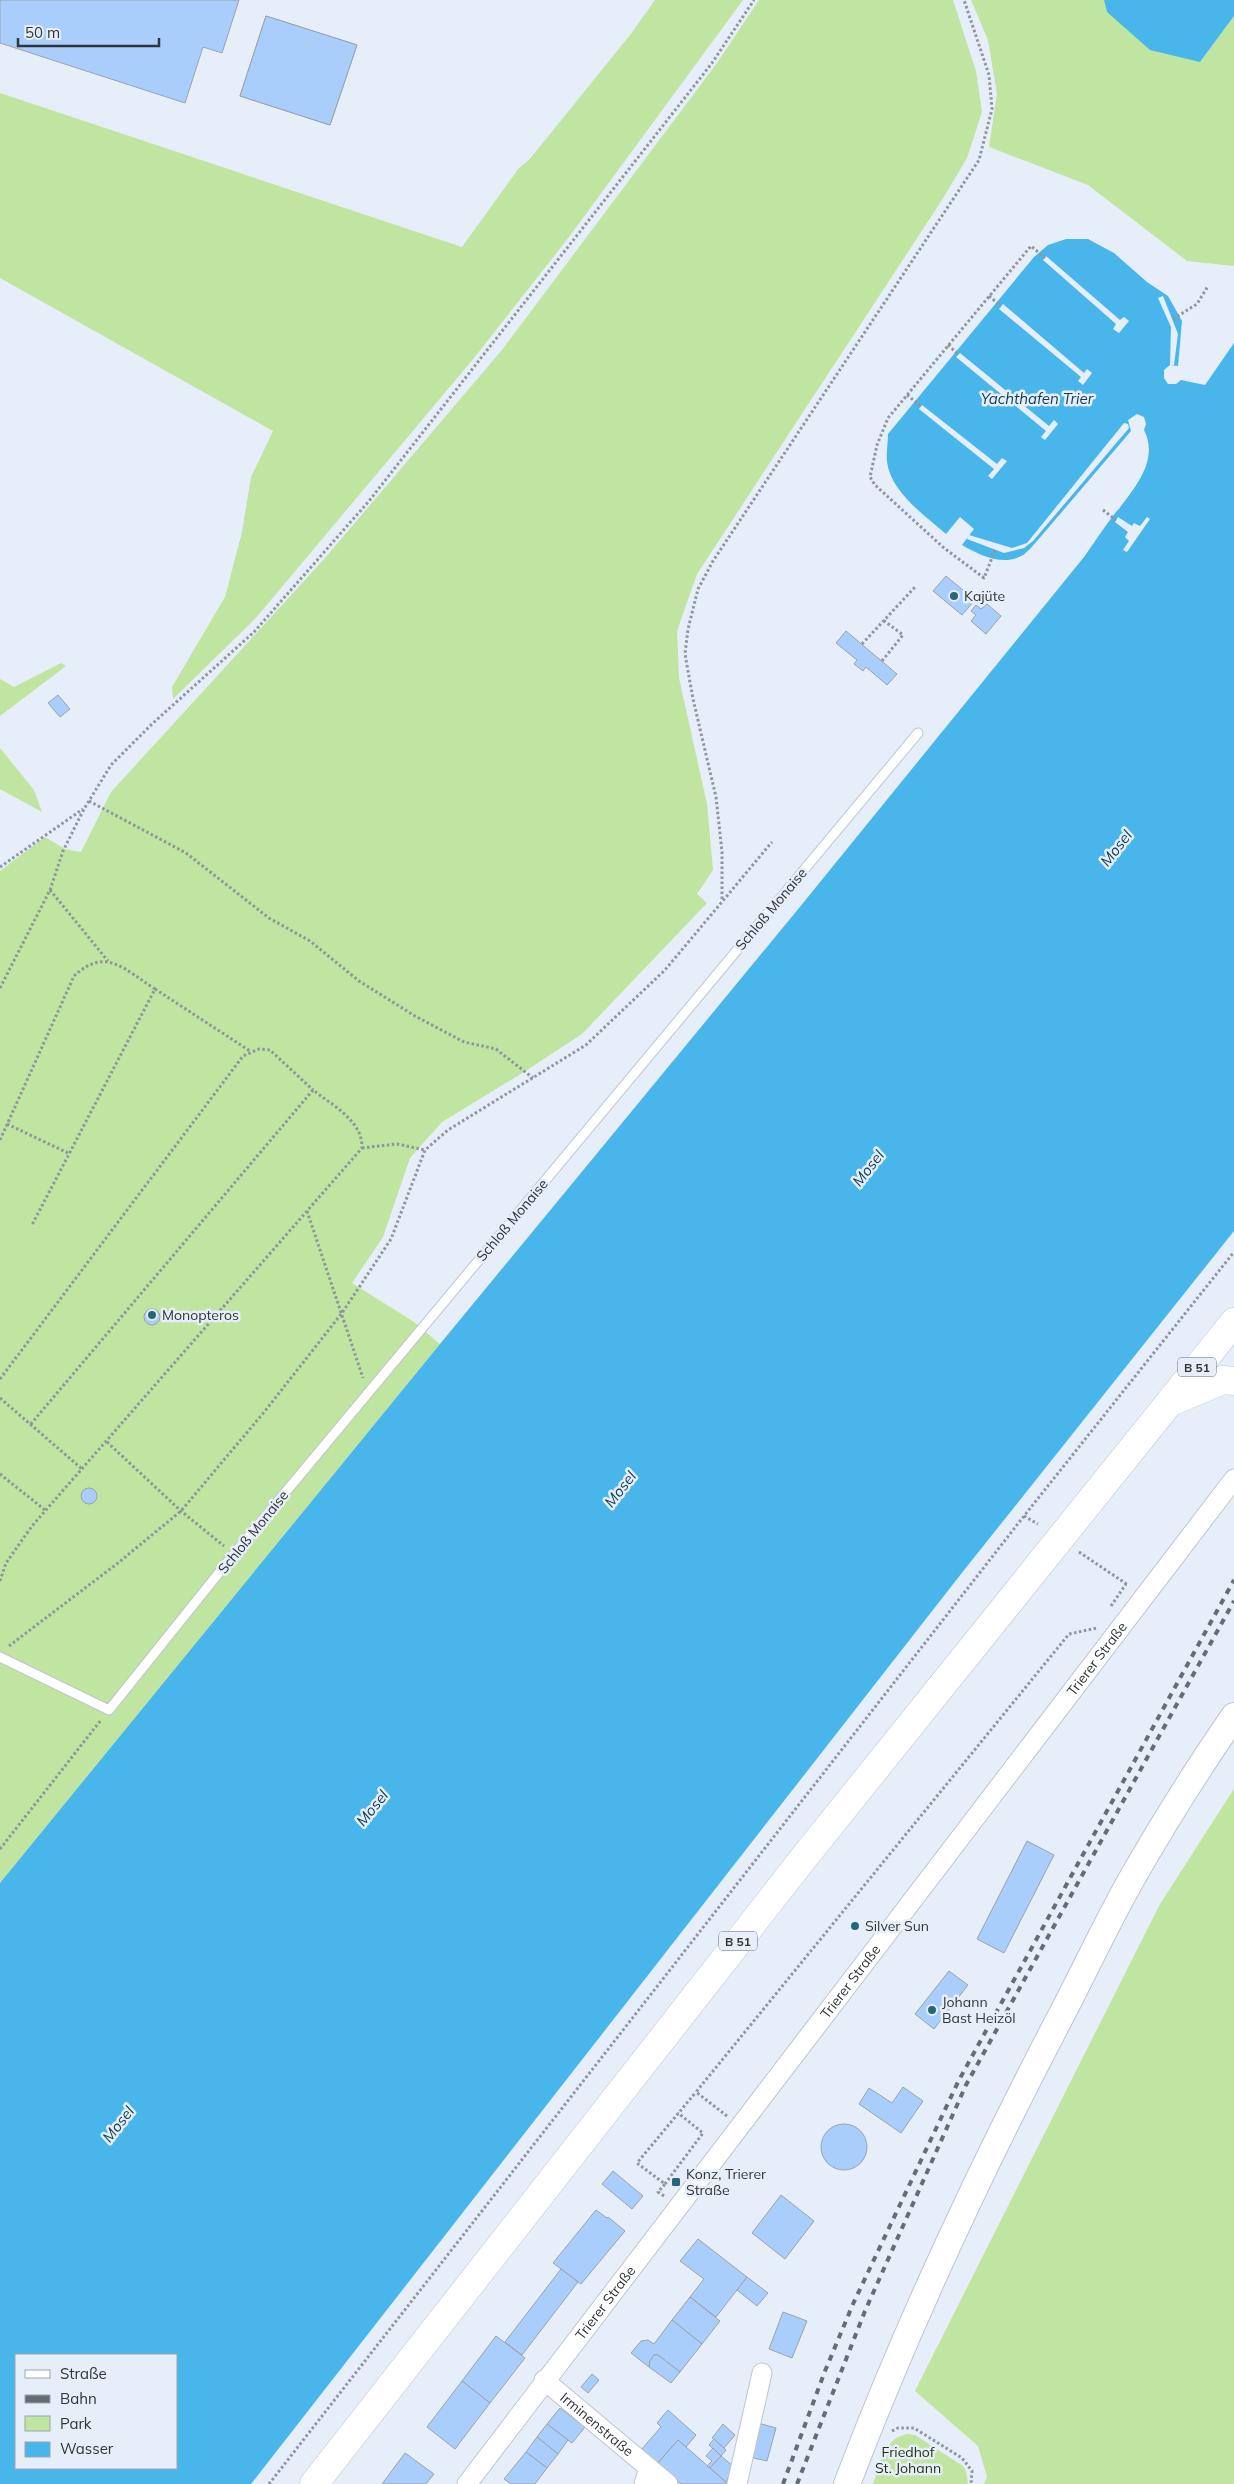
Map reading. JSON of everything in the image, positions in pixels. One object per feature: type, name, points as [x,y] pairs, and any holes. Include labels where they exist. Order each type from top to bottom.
[{"type":"main road","name":"B 51","points":[[314,2484],[806,1855],[1169,1403],[1231,1334]]},
{"type":"main road","points":[[1169,1403],[1223,1380],[1234,1381]]},
{"type":"street","name":"Trierer Straße","points":[[466,2484],[1234,1479]]},
{"type":"street","points":[[847,2484],[881,2394],[947,2242],[1001,2130],[1133,1876],[1181,1795],[1234,1716]]},
{"type":"street","points":[[737,2484],[762,2373]]},
{"type":"street","name":"Irminenstraße","points":[[544,2380],[646,2476],[668,2484]]},
{"type":"lane","name":"Schloß Monaise","points":[[109,1710],[234,1554],[918,733]]},
{"type":"lane","points":[[0,1657],[109,1710]]},
{"type":"path","points":[[0,988],[50,890],[63,851],[84,809],[111,765],[152,724],[254,632],[369,501],[712,63],[754,0]]},
{"type":"path","points":[[722,900],[722,852],[716,797],[693,699],[685,654],[688,629],[696,597],[713,561],[979,160],[992,109],[989,75],[964,0]]},
{"type":"path","points":[[995,550],[984,578],[944,548],[875,484],[870,477],[877,445],[888,418],[1031,246],[1045,258]]},
{"type":"path","points":[[1173,318],[1184,314],[1197,304],[1208,286]]},
{"type":"path","points":[[989,296],[1001,306]]},
{"type":"path","points":[[948,345],[958,354]]},
{"type":"path","points":[[907,395],[921,406]]},
{"type":"path","points":[[1103,510],[1116,520]]},
{"type":"path","points":[[862,644],[916,586]]},
{"type":"path","points":[[882,661],[903,635],[883,620]]},
{"type":"path","points":[[89,801],[186,853],[269,918],[310,941],[359,980],[415,1016],[464,1042],[496,1049],[533,1078]]},
{"type":"path","points":[[0,868],[84,809]]},
{"type":"path","points":[[6,1648],[118,1563],[181,1511],[265,1411],[342,1313],[391,1239],[425,1150],[448,1130],[533,1078],[593,1038],[665,970],[772,842]]},
{"type":"path","points":[[50,890],[108,961],[155,989],[250,1051]]},
{"type":"path","points":[[0,1140],[74,976],[92,963],[108,961]]},
{"type":"path","points":[[32,1225],[155,989]]},
{"type":"path","points":[[0,1379],[243,1056],[250,1051],[259,1049],[270,1050],[313,1090],[357,1126],[362,1137],[362,1148],[46,1510],[6,1563],[0,1581]]},
{"type":"path","points":[[30,1425],[313,1090]]},
{"type":"path","points":[[7,1124],[68,1154]]},
{"type":"path","points":[[362,1148],[397,1144],[425,1150]]},
{"type":"path","points":[[307,1211],[363,1378],[371,1389]]},
{"type":"path","points":[[269,2484],[1024,1516],[1234,1252]]},
{"type":"path","points":[[0,1398],[82,1469]]},
{"type":"path","points":[[107,1442],[181,1511],[234,1554]]},
{"type":"path","points":[[0,1474],[46,1510]]},
{"type":"path","points":[[1024,1516],[1038,1524]]},
{"type":"path","points":[[1078,1552],[1145,1596]]},
{"type":"path","points":[[1107,1613],[1126,1584]]},
{"type":"path","points":[[665,2184],[637,2163],[1069,1634],[1097,1628],[1102,1620]]},
{"type":"path","points":[[0,1849],[109,1710]]},
{"type":"path","points":[[696,2092],[740,2126]]},
{"type":"path","points":[[678,2113],[703,2133],[658,2192],[679,2206]]},
{"type":"path","points":[[864,2438],[878,2443],[898,2428],[914,2428],[968,2464],[972,2471],[972,2484]]},
{"type":"green space","points":[[655,0],[743,0],[569,237],[474,358],[255,619],[173,699],[172,687],[225,597],[242,532],[251,477],[273,431],[0,278],[0,93],[462,247],[519,168],[529,160],[630,35]]},
{"type":"green space","points":[[759,0],[953,0],[976,71],[982,112],[967,158],[942,200],[697,574],[677,631],[679,678],[707,804],[713,870],[697,894],[707,903],[582,1034],[442,1122],[410,1158],[383,1237],[352,1283],[414,1322],[440,1344],[0,1883],[0,871],[45,837],[65,849],[81,852],[111,792],[325,558],[502,350],[717,63]]},
{"type":"green space","points":[[971,0],[1104,0],[1107,12],[1200,62],[1234,16],[1234,266],[1187,261],[1088,185],[989,147],[997,94],[988,40]]},
{"type":"green space","points":[[61,663],[66,666],[0,716],[0,679],[14,687]]},
{"type":"green space","points":[[0,748],[34,790],[42,812],[0,789]]},
{"type":"green space","points":[[1234,1789],[1234,2484],[984,2484],[987,2477],[978,2446],[915,2391],[1160,1904]]},
{"type":"green space","name":"Friedhof St. Johann","points":[[915,2435],[963,2466],[966,2471],[968,2484],[873,2484],[888,2446],[900,2436]]},
{"type":"water","points":[[1104,0],[1234,0],[1234,16],[1200,62],[1150,50],[1107,12]]},
{"type":"water","points":[[1066,239],[1088,239],[1114,253],[1147,282],[1168,296],[1182,321],[1178,366],[1170,365],[1164,370],[1164,378],[1168,384],[1176,384],[1181,380],[1205,385],[1234,343],[1234,1231],[961,1574],[251,2484],[0,2484],[0,1883],[799,908],[1084,557],[1138,482],[1144,472],[1149,452],[1144,430],[1146,424],[1144,417],[1137,414],[1128,420],[1131,431],[1029,550],[1015,558],[999,560],[983,556],[962,545],[974,529],[960,517],[946,534],[910,502],[895,483],[890,473],[887,462],[888,434],[1034,257],[1048,245]]},
{"type":"pier","points":[[1046,256],[1120,320],[1124,317],[1129,321],[1119,333],[1113,329],[1116,324],[1043,260]]},
{"type":"pier","points":[[1163,296],[1178,334],[1174,365],[1170,365],[1171,327],[1158,298]]},
{"type":"pier","points":[[1003,304],[1084,373],[1087,369],[1092,373],[1083,385],[1078,381],[1081,377],[999,309]]},
{"type":"pier","points":[[960,353],[1049,426],[1054,420],[1058,424],[1045,440],[1041,437],[1046,431],[956,357]]},
{"type":"pier","points":[[922,405],[997,464],[1002,458],[1007,461],[992,479],[988,476],[994,469],[919,409]]},
{"type":"pier","points":[[1124,423],[1128,424],[1129,428],[1033,541],[1024,548],[1004,553],[967,539],[969,535],[1012,548],[1027,543]]},
{"type":"pier","points":[[1118,517],[1132,526],[1134,523],[1140,526],[1147,517],[1150,519],[1127,552],[1123,550],[1129,541],[1125,537],[1128,532],[1115,522]]},
{"type":"building","points":[[0,0],[239,0],[222,53],[203,47],[185,103],[0,43]]},
{"type":"building","points":[[266,16],[357,45],[330,125],[240,96]]},
{"type":"building","points":[[266,16],[357,45],[330,125],[240,96]]},
{"type":"building","name":"Kajüte","points":[[946,576],[975,600],[962,615],[933,591]]},
{"type":"building","points":[[987,604],[1001,616],[986,634],[971,621],[976,615],[971,611],[976,605],[981,609]]},
{"type":"building","points":[[846,631],[897,674],[887,685],[866,667],[863,671],[854,664],[857,660],[836,643]]},
{"type":"building","points":[[58,695],[70,709],[60,717],[48,703]]},
{"type":"building","name":"Monopteros","points":[[149,1309],[155,1309],[160,1314],[158,1323],[149,1325],[144,1320],[144,1314]]},
{"type":"building","points":[[86,1488],[92,1488],[97,1493],[95,1502],[86,1504],[81,1499],[81,1493]]},
{"type":"building","points":[[1027,1841],[1054,1855],[1004,1953],[977,1939]]},
{"type":"building","points":[[949,1971],[968,1985],[934,2029],[915,2014]]},
{"type":"building","points":[[903,2087],[923,2101],[901,2133],[859,2104],[869,2088],[892,2103]]},
{"type":"building","points":[[844,2124],[857,2128],[863,2134],[867,2147],[863,2160],[857,2166],[844,2170],[831,2166],[825,2160],[821,2147],[825,2134],[831,2128]]},
{"type":"building","points":[[613,2171],[643,2196],[632,2209],[602,2184]]},
{"type":"building","points":[[781,2195],[814,2221],[785,2259],[752,2233]]},
{"type":"building","points":[[596,2210],[625,2231],[581,2284],[553,2263]]},
{"type":"building","points":[[698,2239],[747,2277],[716,2317],[690,2297],[704,2279],[680,2261]]},
{"type":"building","points":[[561,2269],[578,2282],[522,2355],[505,2342]]},
{"type":"building","points":[[747,2277],[768,2293],[757,2306],[737,2290]]},
{"type":"building","points":[[690,2297],[720,2321],[702,2344],[672,2320]]},
{"type":"building","points":[[783,2312],[807,2321],[792,2358],[769,2349]]},
{"type":"building","points":[[672,2320],[702,2344],[680,2372],[658,2355],[654,2355],[649,2367],[631,2353],[641,2341],[648,2340],[654,2344]]},
{"type":"building","points":[[496,2336],[525,2358],[490,2403],[462,2381]]},
{"type":"building","points":[[654,2355],[658,2355],[680,2372],[671,2383],[649,2367]]},
{"type":"building","points":[[592,2374],[599,2380],[588,2393],[581,2387]]},
{"type":"building","points":[[462,2381],[490,2403],[455,2449],[427,2427]]},
{"type":"building","points":[[560,2408],[585,2427],[572,2443],[547,2424]]},
{"type":"building","points":[[668,2410],[696,2435],[686,2447],[678,2440],[657,2464],[641,2450],[661,2427],[657,2423]]},
{"type":"building","points":[[758,2423],[776,2428],[767,2461],[749,2457]]},
{"type":"building","points":[[547,2424],[568,2440],[558,2454],[537,2437]]},
{"type":"building","points":[[723,2424],[735,2435],[724,2448],[712,2438]]},
{"type":"building","points":[[537,2437],[558,2454],[547,2468],[526,2452]]},
{"type":"building","points":[[714,2439],[726,2450],[721,2456],[709,2445]]},
{"type":"building","points":[[678,2440],[726,2484],[681,2484],[657,2464]]},
{"type":"building","points":[[713,2448],[721,2456],[710,2468],[707,2466],[712,2461],[706,2456]]},
{"type":"building","points":[[526,2452],[547,2468],[535,2484],[511,2484],[504,2479]]},
{"type":"building","points":[[405,2453],[434,2474],[426,2484],[382,2484]]},
{"type":"building","points":[[721,2456],[734,2467],[726,2482],[710,2468]]},
{"type":"railway","points":[[783,2484],[825,2371],[853,2304],[959,2080],[1234,1580]]},
{"type":"railway","points":[[797,2484],[865,2311],[966,2085],[1234,1601]]},
{"type":"place","name":"Kajüte","points":[[954,596]]},
{"type":"place","name":"Monopteros","points":[[152,1315]]},
{"type":"place","name":"Silver Sun","points":[[855,1926]]},
{"type":"place","name":"Johann Bast Heizöl","points":[[932,2010]]},
{"type":"place","name":"Konz, Trierer Straße","points":[[676,2182]]},
{"type":"water label","name":"Yachthafen Trier","points":[[1037,398]]},
{"type":"water label","name":"Mosel","points":[[1116,848]]},
{"type":"water label","name":"Mosel","points":[[868,1168]]},
{"type":"water label","name":"Mosel","points":[[620,1489]]},
{"type":"water label","name":"Mosel","points":[[372,1808]]},
{"type":"water label","name":"Mosel","points":[[118,2124]]}]
